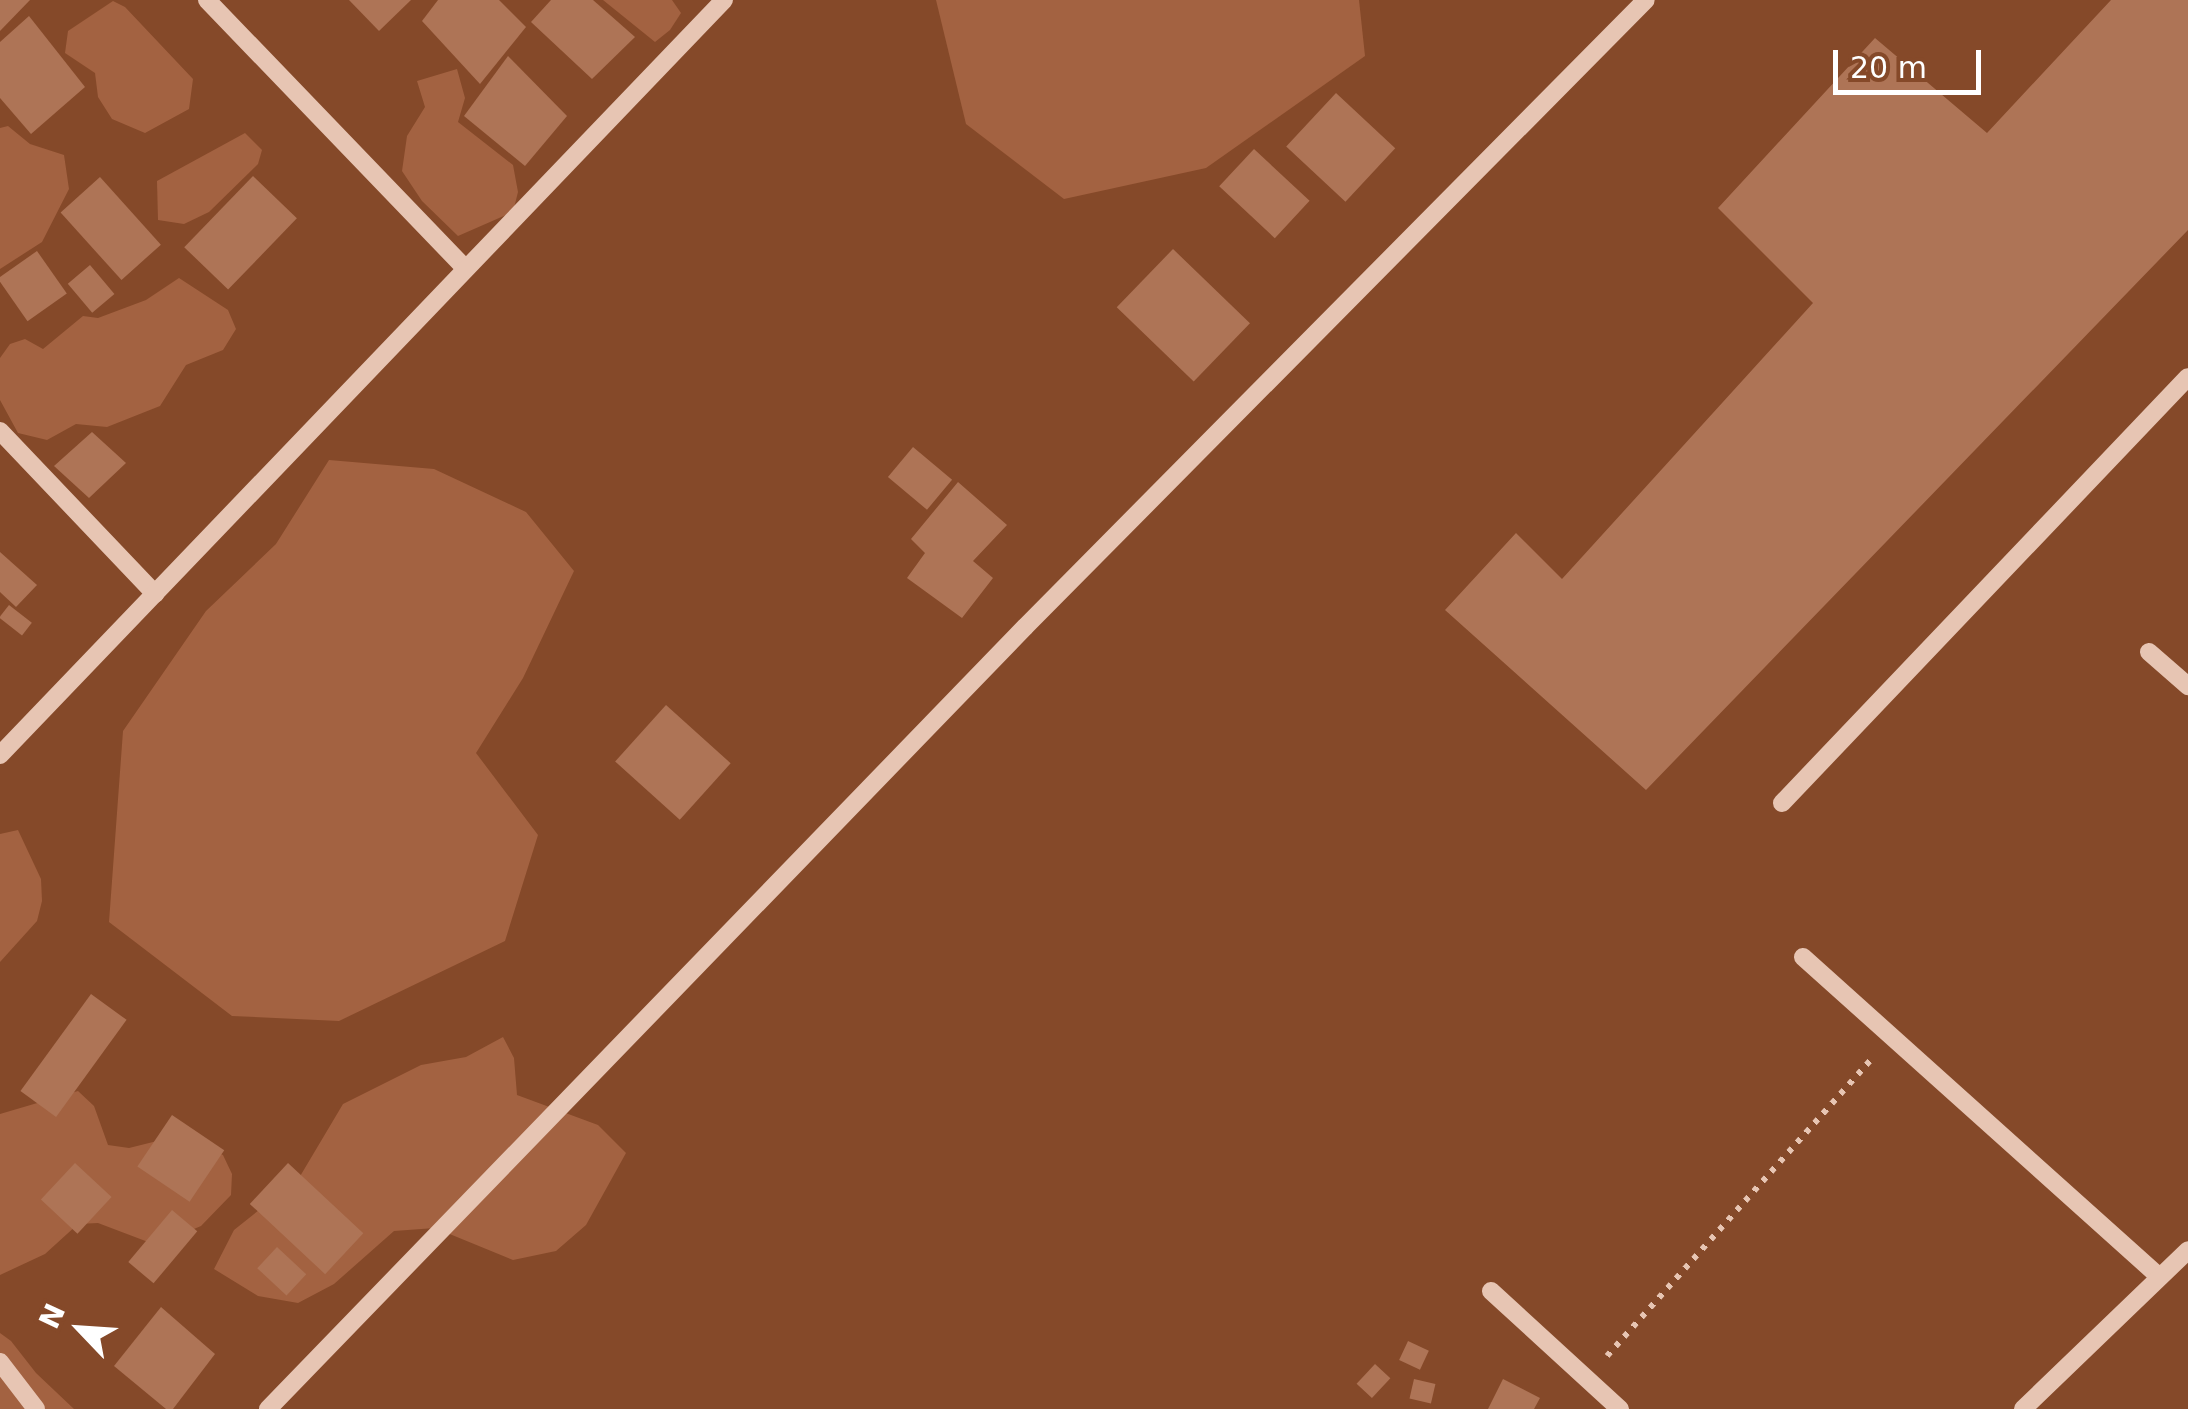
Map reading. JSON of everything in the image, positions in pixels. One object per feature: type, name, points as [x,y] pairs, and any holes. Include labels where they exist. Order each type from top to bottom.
[{"type":"street","points":[[207,0],[466,270]]},
{"type":"street","points":[[0,756],[724,0]]},
{"type":"street","points":[[268,1409],[1025,627],[1646,0]]},
{"type":"street","points":[[1782,804],[2188,377]]},
{"type":"street","points":[[0,431],[156,594]]},
{"type":"street","points":[[2149,652],[2188,686]]},
{"type":"street","points":[[1803,957],[2159,1276]]},
{"type":"street","points":[[2023,1409],[2188,1250]]},
{"type":"street","points":[[1492,1291],[1620,1409]]},
{"type":"street","points":[[0,1362],[36,1409]]},
{"type":"path","points":[[1587,1378],[1893,1036]]},
{"type":"shaded area","points":[[603,0],[672,0],[681,13],[670,30],[655,42]]},
{"type":"shaded area","points":[[936,0],[1359,0],[1365,56],[1206,168],[1064,199],[966,124]]},
{"type":"shaded area","points":[[113,1],[125,7],[193,79],[189,109],[145,133],[112,119],[98,97],[95,73],[65,53],[68,31]]},
{"type":"shaded area","points":[[457,69],[465,98],[458,122],[513,165],[518,192],[513,212],[458,236],[422,201],[402,171],[407,136],[425,107],[417,81]]},
{"type":"shaded area","points":[[8,126],[30,144],[64,155],[69,189],[42,242],[0,269],[0,128]]},
{"type":"shaded area","points":[[245,133],[262,150],[258,164],[209,212],[184,224],[158,220],[157,181]]},
{"type":"shaded area","points":[[179,278],[228,310],[236,329],[223,350],[186,365],[160,406],[107,427],[76,424],[47,440],[18,433],[0,400],[0,358],[10,344],[25,339],[43,349],[83,316],[98,318],[146,300]]},
{"type":"shaded area","points":[[329,460],[434,469],[526,512],[574,571],[523,678],[476,753],[538,835],[505,941],[339,1021],[232,1016],[109,922],[123,731],[206,611],[276,544]]},
{"type":"shaded area","points":[[18,830],[41,879],[42,901],[37,921],[0,962],[0,834]]},
{"type":"shaded area","points":[[503,1037],[514,1058],[517,1095],[598,1125],[626,1153],[586,1225],[556,1251],[513,1260],[435,1228],[394,1231],[334,1284],[298,1303],[258,1296],[214,1269],[234,1230],[299,1178],[343,1104],[421,1065],[466,1057]]},
{"type":"shaded area","points":[[78,1091],[94,1106],[108,1145],[129,1148],[169,1138],[191,1140],[223,1155],[232,1174],[231,1195],[201,1226],[156,1245],[98,1223],[78,1224],[45,1254],[0,1275],[0,1114]]},
{"type":"shaded area","points":[[0,1333],[11,1341],[36,1373],[74,1409],[0,1409]]},
{"type":"building","points":[[0,0],[30,0],[0,31]]},
{"type":"building","points":[[349,0],[411,0],[379,31]]},
{"type":"building","points":[[438,0],[499,0],[526,27],[480,84],[422,21]]},
{"type":"building","points":[[551,0],[593,0],[635,37],[592,79],[531,22]]},
{"type":"building","points":[[2111,0],[2188,0],[2188,230],[1646,790],[1445,610],[1516,533],[1562,579],[1813,303],[1718,208],[1875,38],[1987,133]]},
{"type":"building","points":[[29,16],[85,87],[31,134],[0,98],[0,42]]},
{"type":"building","points":[[508,56],[567,116],[525,166],[464,116]]},
{"type":"building","points":[[1336,93],[1395,148],[1345,202],[1286,146]]},
{"type":"building","points":[[1254,149],[1310,201],[1275,238],[1219,186]]},
{"type":"building","points":[[253,176],[297,218],[228,290],[184,247]]},
{"type":"building","points":[[100,177],[161,245],[122,280],[61,212]]},
{"type":"building","points":[[1173,249],[1250,323],[1194,382],[1117,307]]},
{"type":"building","points":[[37,251],[67,294],[28,321],[0,277]]},
{"type":"building","points":[[90,265],[114,294],[92,313],[68,284]]},
{"type":"building","points":[[92,432],[126,463],[89,498],[54,466]]},
{"type":"building","points":[[913,447],[952,480],[927,510],[888,477]]},
{"type":"building","points":[[958,482],[1007,525],[973,561],[993,578],[962,618],[907,578],[925,553],[911,539]]},
{"type":"building","points":[[0,552],[37,585],[16,607],[0,592]]},
{"type":"building","points":[[9,605],[32,623],[22,635],[0,618]]},
{"type":"building","points":[[666,705],[731,763],[680,820],[615,761]]},
{"type":"building","points":[[91,994],[127,1020],[56,1117],[20,1091]]},
{"type":"building","points":[[172,1115],[224,1150],[190,1202],[137,1166]]},
{"type":"building","points":[[75,1163],[112,1197],[77,1234],[41,1200]]},
{"type":"building","points":[[288,1163],[363,1233],[325,1274],[250,1204]]},
{"type":"building","points":[[172,1210],[197,1231],[154,1283],[128,1262]]},
{"type":"building","points":[[277,1247],[306,1274],[286,1295],[257,1268]]},
{"type":"building","points":[[161,1307],[215,1354],[173,1409],[166,1409],[114,1366]]},
{"type":"building","points":[[1408,1341],[1429,1351],[1420,1370],[1399,1360]]},
{"type":"building","points":[[1375,1364],[1390,1378],[1372,1398],[1357,1384]]},
{"type":"building","points":[[1414,1379],[1435,1384],[1431,1403],[1410,1398]]},
{"type":"building","points":[[1503,1379],[1540,1398],[1534,1409],[1488,1409]]}]
